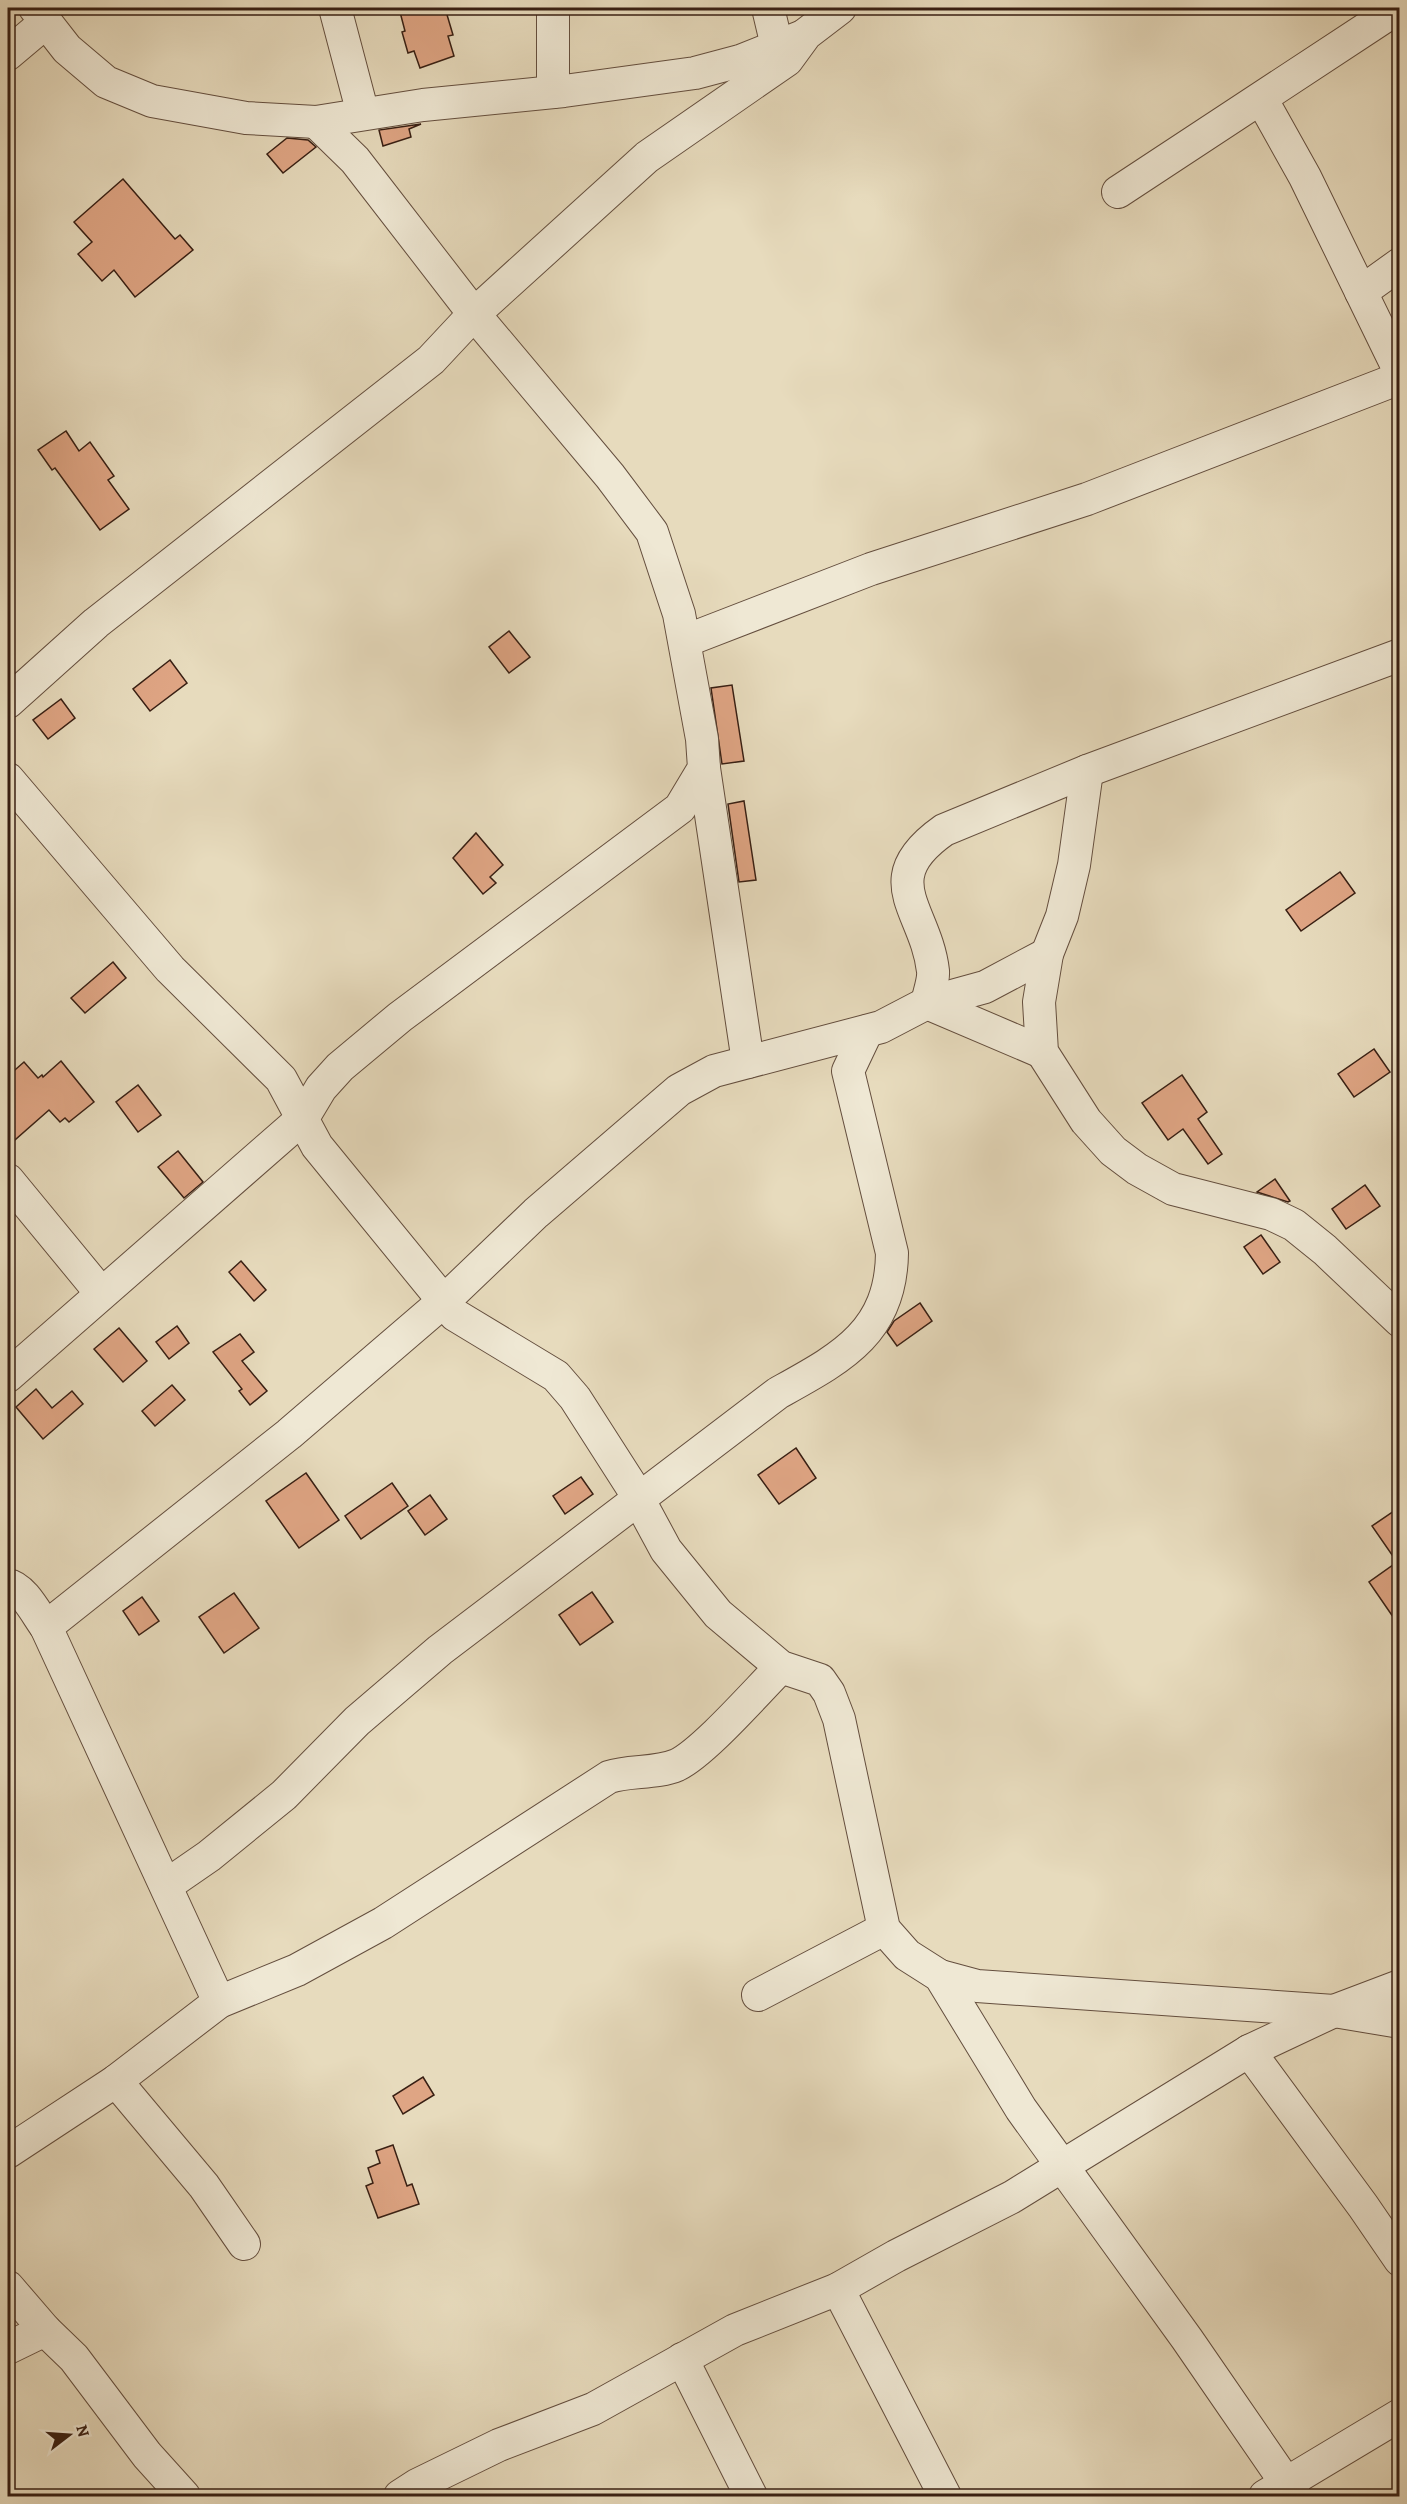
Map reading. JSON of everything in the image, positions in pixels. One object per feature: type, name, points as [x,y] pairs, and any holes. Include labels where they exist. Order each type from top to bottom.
[{"type":"street","points":[[335,8],[356,115],[355,160]]},
{"type":"street","points":[[553,8],[553,92]]},
{"type":"street","points":[[753,85],[765,50],[768,8]]},
{"type":"street","points":[[8,54],[40,15],[67,49],[106,82],[152,101],[246,118],[316,122],[356,115],[695,73],[806,34],[840,8]]},
{"type":"street","points":[[1118,192],[1384,17],[1390,8]]},
{"type":"street","points":[[8,702],[96,623],[431,360],[474,314],[647,157],[787,60],[806,34]]},
{"type":"street","points":[[1262,99],[1305,177],[1400,372]]},
{"type":"street","points":[[316,122],[355,160],[474,314],[609,476],[652,532],[679,614],[685,641],[702,738],[704,768],[747,1062]]},
{"type":"street","points":[[1361,292],[1400,264]]},
{"type":"street","points":[[685,641],[871,569],[1097,495],[1400,378]]},
{"type":"street","points":[[927,1003],[933,973],[909,895],[907,880],[916,852],[944,830],[1088,771],[1400,655]]},
{"type":"street","points":[[8,1376],[303,1118],[321,1088],[339,1067],[382,1032],[680,808],[704,768]]},
{"type":"street","points":[[1088,771],[1074,865],[1062,916],[1047,954],[1039,1002],[1042,1052],[1086,1121],[1113,1151],[1137,1169],[1173,1189],[1271,1215],[1294,1224],[1400,1321]]},
{"type":"street","points":[[8,779],[170,969],[282,1079],[316,1146],[456,1315],[556,1376],[575,1398],[632,1487],[637,1501],[666,1550],[718,1614],[781,1668],[820,1680],[830,1693],[839,1719],[884,1929],[907,1955],[940,1976],[977,1986],[1334,2012],[1400,2022]]},
{"type":"street","points":[[46,1627],[289,1434],[444,1301],[536,1213],[670,1096],[714,1071],[881,1027],[927,1003],[985,987],[1047,954]]},
{"type":"street","points":[[927,1003],[1042,1052]]},
{"type":"street","points":[[167,1885],[209,1856],[284,1795],[357,1720],[440,1650],[778,1393],[834,1363],[856,1344],[874,1322],[889,1287],[892,1253],[848,1071],[867,1031]]},
{"type":"street","points":[[813,1045],[848,1071]]},
{"type":"street","points":[[8,1180],[101,1293]]},
{"type":"street","points":[[8,1585],[13,1586],[27,1600],[46,1627],[219,2002]]},
{"type":"street","points":[[8,2152],[116,2081],[219,2002],[297,1970],[383,1923],[609,1777],[627,1771],[676,1765],[701,1747],[781,1668]]},
{"type":"street","points":[[758,1995],[884,1929]]},
{"type":"street","points":[[940,1976],[1021,2109],[1064,2167],[1282,2492],[1400,2415]]},
{"type":"street","points":[[400,2496],[500,2445],[593,2409],[735,2330],[838,2289],[1064,2167],[1249,2051],[1334,2012],[1400,1986]]},
{"type":"street","points":[[1249,2051],[1400,2260]]},
{"type":"street","points":[[116,2081],[204,2186],[244,2244]]},
{"type":"street","points":[[8,2287],[45,2331],[74,2358],[147,2454],[184,2496]]},
{"type":"street","points":[[838,2289],[945,2496]]},
{"type":"street","points":[[8,2348],[45,2331]]},
{"type":"street","points":[[682,2359],[751,2496]]},
{"type":"building","points":[[418,8],[445,8],[453,35],[448,36],[454,56],[420,68],[414,51],[408,53],[402,32],[405,31],[400,12]]},
{"type":"building","points":[[421,124],[409,129],[411,137],[383,146],[379,130]]},
{"type":"building","points":[[287,138],[308,140],[316,147],[283,173],[267,154]]},
{"type":"building","points":[[123,179],[175,239],[180,235],[193,250],[135,297],[114,270],[102,281],[78,254],[92,242],[74,222]]},
{"type":"building","points":[[66,431],[79,451],[90,442],[114,476],[108,480],[129,509],[100,530],[55,468],[52,470],[38,450]]},
{"type":"building","points":[[509,631],[530,657],[509,673],[489,647]]},
{"type":"building","points":[[170,660],[187,683],[150,711],[133,689]]},
{"type":"building","points":[[732,685],[744,761],[722,764],[711,688]]},
{"type":"building","points":[[61,699],[75,718],[48,739],[33,720]]},
{"type":"building","points":[[744,801],[756,880],[739,882],[728,804]]},
{"type":"building","points":[[476,833],[503,865],[490,877],[496,883],[483,894],[453,858]]},
{"type":"building","points":[[1340,872],[1355,893],[1301,931],[1286,910]]},
{"type":"building","points":[[113,962],[126,978],[85,1013],[71,998]]},
{"type":"building","points":[[1374,1049],[1390,1072],[1354,1097],[1338,1074]]},
{"type":"building","points":[[61,1061],[94,1102],[69,1122],[65,1118],[60,1122],[49,1110],[8,1146],[8,1076],[24,1062],[38,1078],[42,1075],[43,1077]]},
{"type":"building","points":[[1182,1075],[1207,1112],[1198,1119],[1222,1154],[1208,1164],[1183,1129],[1168,1140],[1142,1103]]},
{"type":"building","points":[[138,1085],[161,1115],[138,1132],[116,1102]]},
{"type":"building","points":[[178,1151],[203,1182],[184,1198],[158,1167]]},
{"type":"building","points":[[1275,1179],[1290,1201],[1257,1192]]},
{"type":"building","points":[[1365,1185],[1380,1206],[1346,1229],[1332,1209]]},
{"type":"building","points":[[1261,1235],[1280,1262],[1263,1274],[1244,1247]]},
{"type":"building","points":[[241,1261],[266,1290],[254,1301],[229,1272]]},
{"type":"building","points":[[920,1303],[932,1321],[897,1346],[887,1332],[894,1321]]},
{"type":"building","points":[[177,1326],[189,1343],[169,1359],[156,1342]]},
{"type":"building","points":[[119,1328],[147,1361],[123,1382],[94,1349]]},
{"type":"building","points":[[240,1334],[254,1352],[242,1361],[267,1391],[250,1405],[239,1391],[242,1389],[213,1352]]},
{"type":"building","points":[[172,1385],[185,1400],[155,1426],[142,1411]]},
{"type":"building","points":[[36,1389],[52,1408],[72,1391],[83,1404],[43,1439],[16,1407]]},
{"type":"building","points":[[796,1448],[816,1478],[779,1504],[758,1475]]},
{"type":"building","points":[[306,1473],[339,1520],[299,1548],[266,1501]]},
{"type":"building","points":[[581,1477],[593,1494],[565,1514],[553,1496]]},
{"type":"building","points":[[392,1483],[408,1506],[361,1539],[345,1516]]},
{"type":"building","points":[[430,1495],[447,1519],[425,1535],[408,1511]]},
{"type":"building","points":[[1400,1507],[1400,1627],[1369,1582],[1397,1562],[1372,1526]]},
{"type":"building","points":[[592,1592],[613,1622],[580,1645],[559,1615]]},
{"type":"building","points":[[234,1593],[259,1628],[224,1653],[199,1617]]},
{"type":"building","points":[[142,1597],[159,1621],[139,1635],[123,1611]]},
{"type":"building","points":[[423,2077],[434,2095],[403,2114],[393,2096]]},
{"type":"building","points":[[393,2145],[407,2186],[412,2184],[419,2204],[378,2218],[366,2186],[373,2183],[368,2168],[380,2163],[376,2151]]}]
